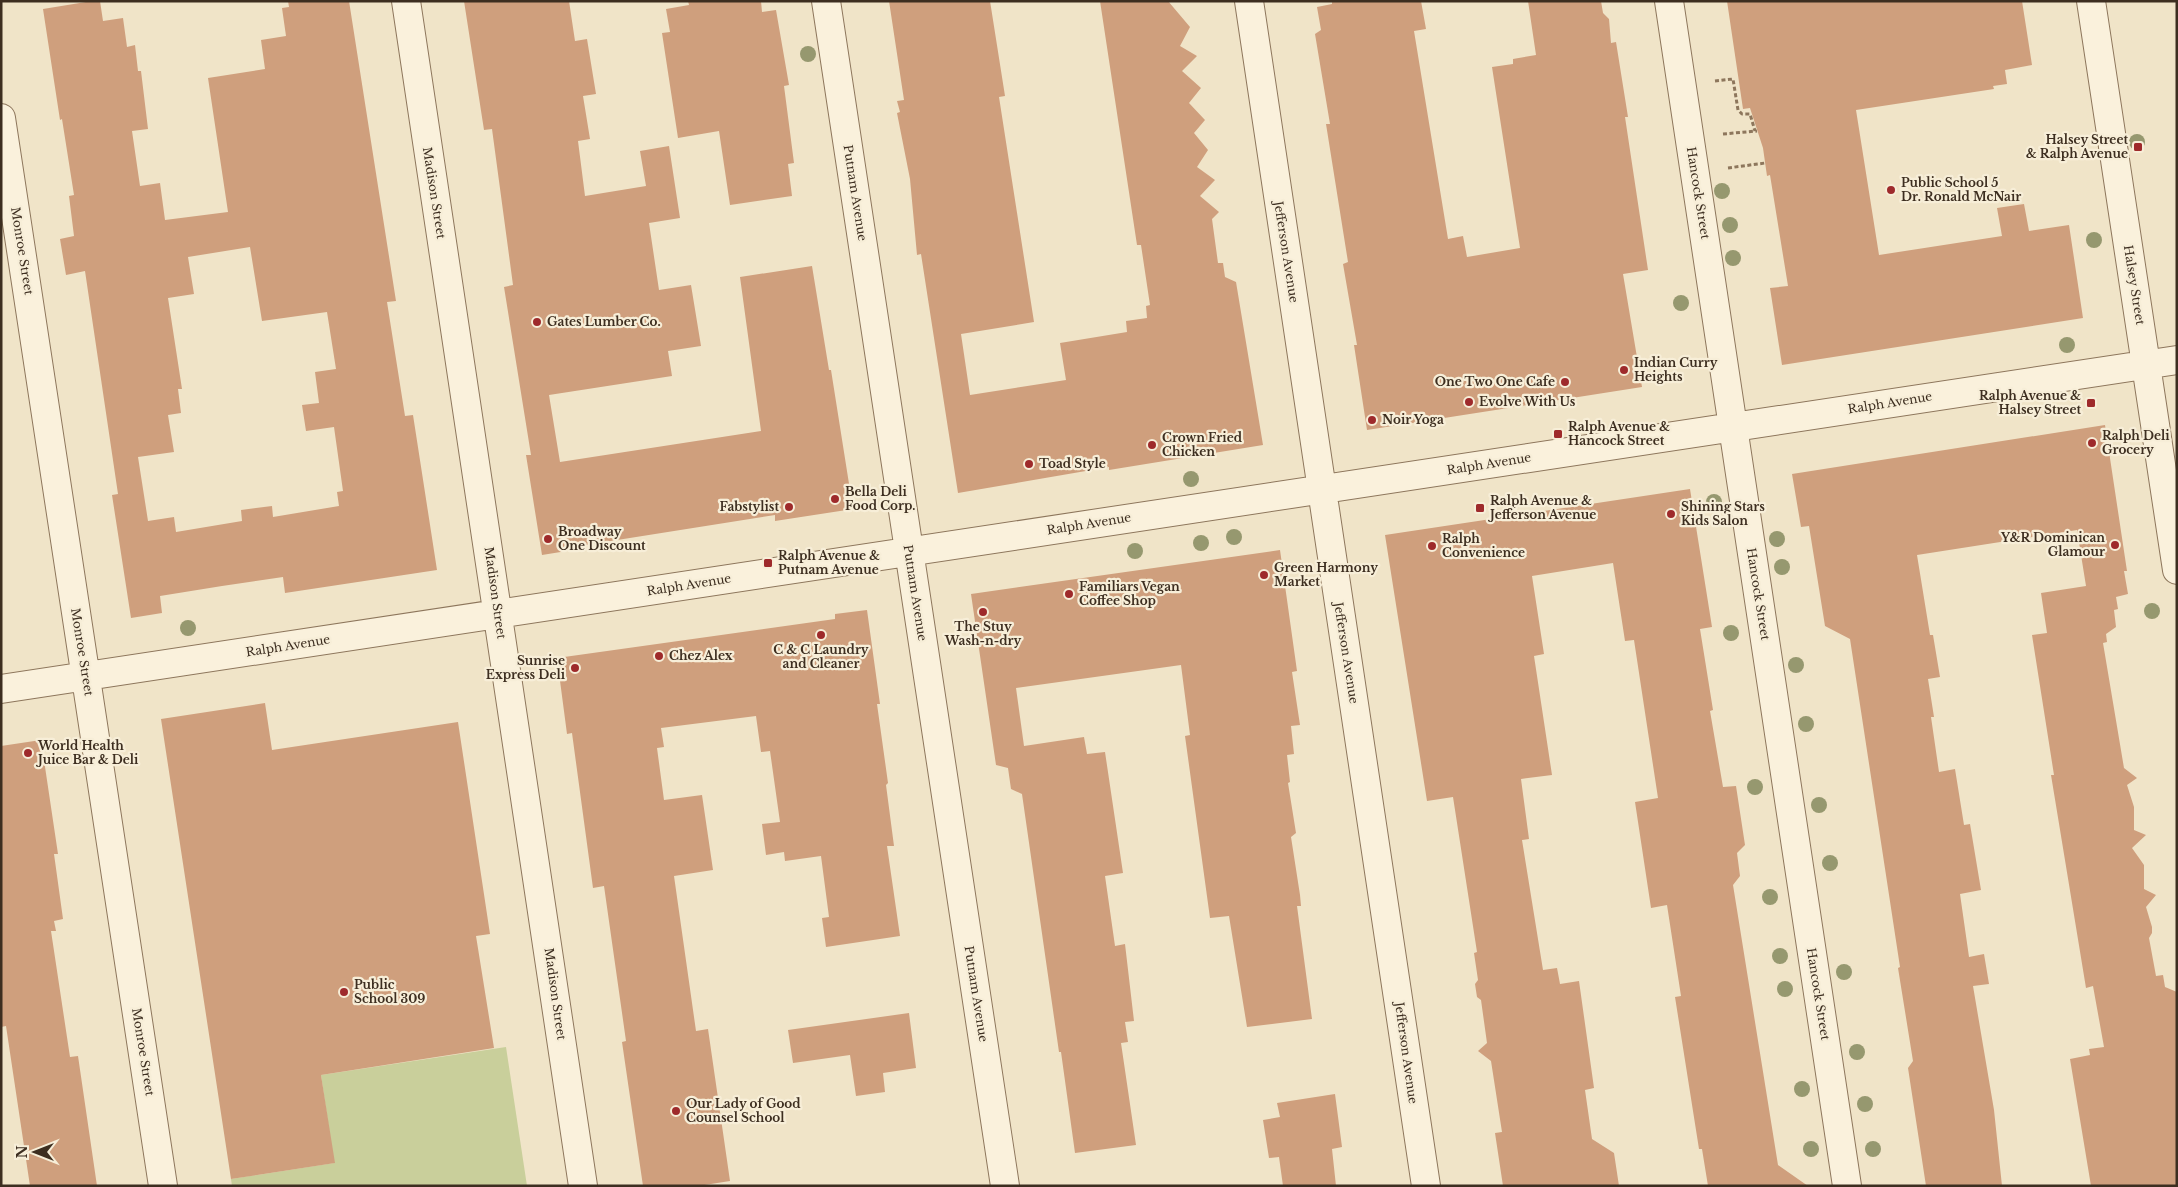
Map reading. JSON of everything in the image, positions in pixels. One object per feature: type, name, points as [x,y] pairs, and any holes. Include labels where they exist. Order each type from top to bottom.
[{"type":"street","name":"Madison Street","points":[[406,1],[583,1186]]},
{"type":"street","name":"Putnam Avenue","points":[[826,1],[1005,1186]]},
{"type":"street","name":"Jefferson Avenue","points":[[1248,1],[1426,1186]]},
{"type":"street","name":"Hancock Street","points":[[1669,1],[1847,1186]]},
{"type":"street","name":"Halsey Street","points":[[2091,1],[2177,570]]},
{"type":"street","name":"Monroe Street","points":[[1,118],[163,1186]]},
{"type":"street","name":"Ralph Avenue","points":[[1,689],[2177,360]]},
{"type":"path","points":[[1715,81],[1733,79],[1738,110],[1742,114],[1750,114],[1756,131],[1723,134]]},
{"type":"path","points":[[1728,168],[1765,163]]},
{"type":"green space","points":[[506,1047],[527,1186],[232,1186],[231,1179],[334,1163],[321,1075]]},
{"type":"building","points":[[100,1],[103,21],[123,18],[127,47],[135,45],[138,71],[141,71],[148,129],[132,131],[140,186],[160,183],[165,220],[228,212],[208,78],[265,69],[261,40],[286,36],[282,8],[289,7],[288,1],[349,1],[396,301],[387,302],[405,416],[413,415],[437,570],[285,593],[283,577],[222,586],[160,596],[162,613],[131,618],[112,495],[118,494],[85,271],[66,275],[60,239],[74,236],[69,196],[74,195],[43,9]],"holes":[[[250,247],[262,321],[327,312],[336,369],[315,372],[319,403],[302,405],[306,431],[334,427],[343,491],[337,492],[339,506],[273,517],[272,506],[241,510],[242,521],[176,532],[174,517],[148,521],[138,457],[174,452],[168,415],[181,413],[178,389],[182,389],[168,298],[194,294],[188,257]]]},
{"type":"building","points":[[464,1],[569,1],[575,41],[587,39],[596,94],[583,96],[590,139],[578,141],[585,196],[646,186],[640,151],[669,146],[680,218],[649,223],[659,290],[691,285],[701,346],[668,351],[672,376],[549,395],[560,462],[761,431],[740,277],[812,266],[853,509],[775,521],[775,515],[573,547],[573,550],[542,555],[526,455],[531,455],[504,287],[513,285],[492,129],[484,130]]},
{"type":"building","points":[[688,1],[761,1],[762,12],[776,10],[789,85],[784,86],[794,163],[788,164],[792,196],[730,205],[719,131],[678,138],[662,33],[670,32],[666,9],[689,5]]},
{"type":"building","points":[[889,1],[990,1],[1005,96],[999,97],[1034,322],[961,334],[970,395],[1066,380],[1060,343],[1127,332],[1126,321],[1147,318],[1146,306],[1150,305],[1141,245],[1137,245],[1100,1],[1168,1],[1190,27],[1180,46],[1197,56],[1182,71],[1201,88],[1189,103],[1205,120],[1194,133],[1208,150],[1197,167],[1215,180],[1200,196],[1219,212],[1212,219],[1218,263],[1223,263],[1225,277],[1236,282],[1263,445],[1109,470],[1109,467],[958,493],[921,254],[917,255],[910,179],[897,113],[900,112],[897,101],[904,100]]},
{"type":"building","points":[[1332,1],[1421,1],[1426,29],[1414,31],[1448,239],[1463,236],[1467,257],[1520,248],[1492,67],[1513,64],[1513,59],[1536,55],[1528,1],[1601,1],[1603,13],[1609,19],[1611,43],[1616,42],[1628,117],[1625,117],[1648,270],[1623,274],[1642,387],[1367,430],[1354,345],[1357,345],[1343,264],[1348,262],[1326,124],[1330,124],[1315,34],[1321,30],[1317,7],[1332,4]]},
{"type":"building","name":"Public School 5 Dr. Ronald McNair","points":[[1727,1],[2022,1],[2032,65],[2005,70],[2007,84],[1993,86],[1994,89],[1856,110],[1879,255],[2002,236],[1997,208],[2024,204],[2029,231],[2069,225],[2083,318],[1782,365],[1770,288],[1788,286],[1770,175],[1767,176],[1763,148],[1750,108],[1743,109]]},
{"type":"building","points":[[2105,425],[2127,571],[2124,571],[2128,594],[2116,597],[2118,609],[2114,610],[2116,627],[2106,634],[2107,642],[2103,643],[2124,768],[2137,778],[2127,785],[2134,807],[2134,830],[2146,835],[2132,848],[2144,865],[2144,889],[2156,895],[2146,907],[2152,927],[2152,933],[2149,938],[2156,976],[2163,975],[2165,987],[2177,992],[2177,1186],[2091,1186],[2070,1059],[2090,1055],[2089,1049],[2104,1047],[2093,986],[2086,988],[2051,775],[2054,775],[2032,635],[2047,633],[2041,593],[2086,586],[2077,530],[1917,555],[1930,635],[1933,635],[1940,677],[1928,679],[1939,772],[1955,769],[1964,825],[1970,824],[1981,890],[1960,894],[1969,957],[1984,954],[1989,984],[1973,986],[1994,1110],[2002,1186],[1926,1186],[1908,1068],[1913,1061],[1898,968],[1900,967],[1850,639],[1825,626],[1809,526],[1801,527],[1792,474]]},
{"type":"building","points":[[1690,489],[1712,627],[1700,629],[1713,710],[1710,711],[1723,787],[1736,786],[1745,845],[1737,853],[1740,876],[1733,885],[1778,1165],[1808,1186],[1708,1186],[1702,1149],[1699,1149],[1675,997],[1681,996],[1667,905],[1651,908],[1635,802],[1658,798],[1634,640],[1625,641],[1613,563],[1532,576],[1544,654],[1534,656],[1552,775],[1521,779],[1529,839],[1522,840],[1543,970],[1557,968],[1560,984],[1579,981],[1594,1088],[1585,1090],[1592,1139],[1614,1153],[1619,1186],[1503,1186],[1495,1133],[1502,1132],[1491,1061],[1478,1051],[1487,1043],[1481,1000],[1477,997],[1475,984],[1478,980],[1474,953],[1477,952],[1453,797],[1427,801],[1385,535]]},
{"type":"building","points":[[1280,550],[1297,671],[1292,672],[1300,725],[1291,726],[1294,754],[1287,755],[1290,782],[1288,783],[1296,833],[1291,837],[1301,906],[1297,906],[1312,1019],[1247,1027],[1229,916],[1210,918],[1185,736],[1190,735],[1181,665],[1016,688],[1024,746],[1084,737],[1087,754],[1105,752],[1123,873],[1105,876],[1115,946],[1125,944],[1134,1021],[1125,1022],[1128,1042],[1121,1043],[1136,1145],[1075,1153],[1022,794],[1011,789],[1008,768],[996,765],[971,594]]},
{"type":"building","points":[[867,610],[880,704],[877,704],[888,783],[886,785],[894,846],[887,846],[900,936],[826,947],[822,918],[829,917],[821,856],[785,861],[784,852],[766,855],[762,824],[780,822],[770,751],[761,752],[756,716],[661,728],[664,747],[657,748],[664,800],[702,795],[713,870],[674,876],[696,1031],[708,1029],[730,1181],[698,1186],[643,1186],[622,1042],[626,1041],[604,886],[593,888],[572,733],[567,734],[557,658],[835,619],[835,614]]},
{"type":"building","name":"Public School 309","points":[[265,703],[272,750],[458,722],[490,934],[476,936],[494,1048],[321,1075],[335,1163],[231,1179],[161,719]]},
{"type":"building","points":[[41,740],[58,854],[54,854],[63,919],[54,921],[56,931],[51,931],[70,1057],[78,1056],[97,1186],[30,1186],[6,1026],[1,1027],[1,746]]},
{"type":"building","points":[[909,1013],[916,1068],[883,1073],[885,1092],[856,1096],[850,1055],[793,1063],[788,1030]]},
{"type":"building","points":[[1335,1094],[1342,1147],[1332,1149],[1336,1186],[1283,1186],[1279,1157],[1269,1158],[1263,1120],[1280,1117],[1277,1103]]},
{"type":"place","name":"Halsey Street & Ralph Avenue","points":[[2138,147]]},
{"type":"place","name":"Public School 5 Dr. Ronald McNair","points":[[1891,190]]},
{"type":"place","name":"Gates Lumber Co.","points":[[537,322]]},
{"type":"place","name":"Indian Curry Heights","points":[[1624,370]]},
{"type":"place","name":"One Two One Cafe","points":[[1565,382]]},
{"type":"place","name":"Evolve With Us","points":[[1469,402]]},
{"type":"place","name":"Ralph Avenue & Halsey Street","points":[[2091,403]]},
{"type":"place","name":"Noir Yoga","points":[[1372,420]]},
{"type":"place","name":"Ralph Avenue & Hancock Street","points":[[1558,434]]},
{"type":"place","name":"Ralph Deli Grocery","points":[[2092,443]]},
{"type":"place","name":"Crown Fried Chicken","points":[[1152,445]]},
{"type":"place","name":"Toad Style","points":[[1029,464]]},
{"type":"place","name":"Bella Deli Food Corp.","points":[[835,499]]},
{"type":"place","name":"Fabstylist","points":[[789,507]]},
{"type":"place","name":"Ralph Avenue & Jefferson Avenue","points":[[1480,508]]},
{"type":"place","name":"Shining Stars Kids Salon","points":[[1671,514]]},
{"type":"place","name":"Broadway One Discount","points":[[548,539]]},
{"type":"place","name":"Y&R Dominican Glamour","points":[[2115,545]]},
{"type":"place","name":"Ralph Convenience","points":[[1432,546]]},
{"type":"place","name":"Ralph Avenue & Putnam Avenue","points":[[768,563]]},
{"type":"place","name":"Green Harmony Market","points":[[1264,575]]},
{"type":"place","name":"Familiars Vegan Coffee Shop","points":[[1069,594]]},
{"type":"place","name":"The Stuy Wash-n-dry","points":[[983,612]]},
{"type":"place","name":"C & C Laundry and Cleaner","points":[[821,635]]},
{"type":"place","name":"Chez Alex","points":[[659,656]]},
{"type":"place","name":"Sunrise Express Deli","points":[[575,668]]},
{"type":"place","name":"World Health Juice Bar & Deli","points":[[28,753]]},
{"type":"place","name":"Public School 309","points":[[344,992]]},
{"type":"place","name":"Our Lady of Good Counsel School","points":[[676,1111]]}]
